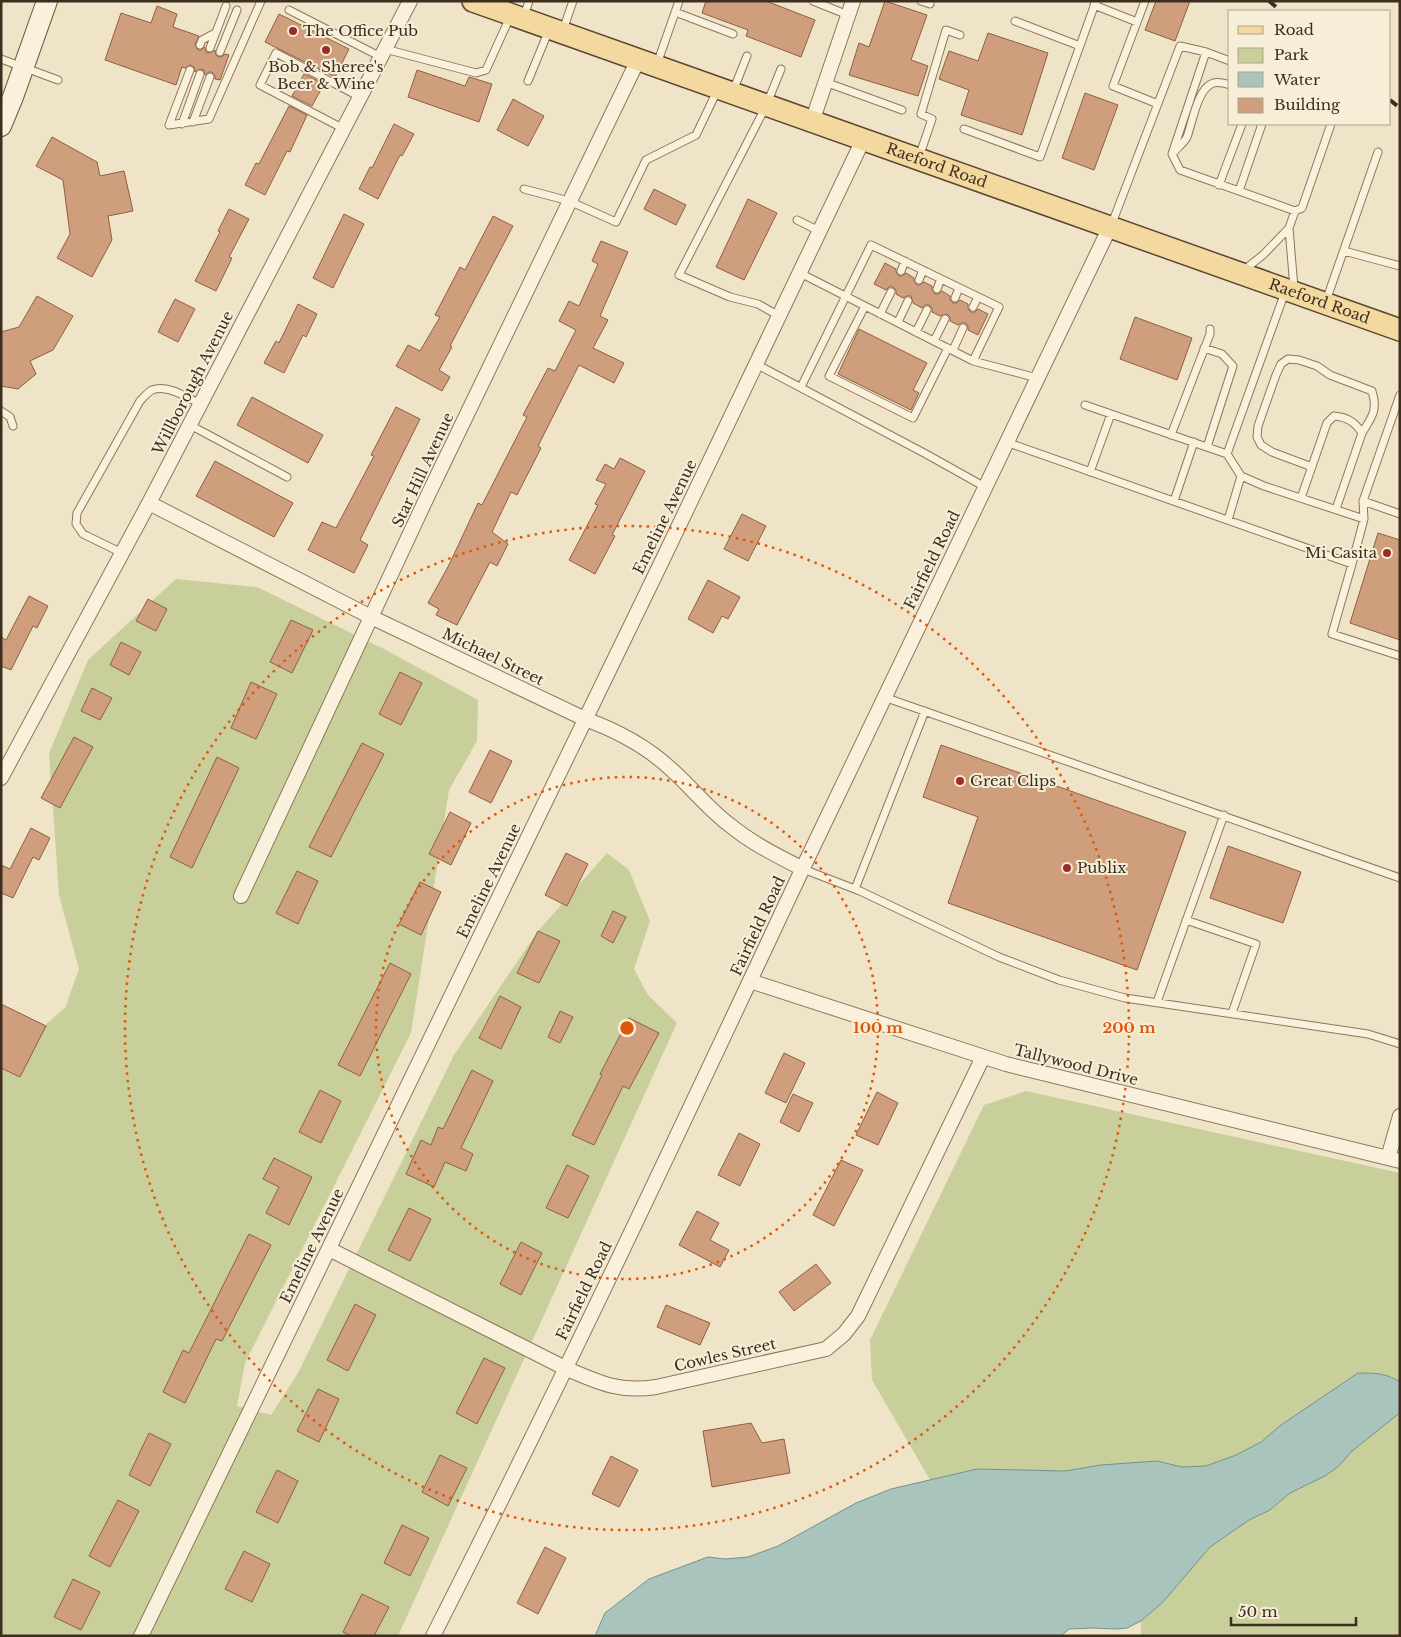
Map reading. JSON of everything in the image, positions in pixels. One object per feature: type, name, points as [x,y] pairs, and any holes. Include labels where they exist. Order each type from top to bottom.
[{"type":"main road","name":"Raeford Road","points":[[482,3],[521,12],[556,31],[1400,330]]},
{"type":"street","points":[[1,126],[47,1]]},
{"type":"street","name":"Willborough Avenue","points":[[1,778],[149,503],[410,1]]},
{"type":"street","points":[[812,122],[853,1]]},
{"type":"street","name":"Star Hill Avenue","points":[[241,896],[371,617],[569,201],[647,63]]},
{"type":"street","name":"Emeline Avenue","points":[[141,1636],[863,140]]},
{"type":"street","name":"Fairfield Road","points":[[433,1636],[565,1368],[884,697],[1110,228]]},
{"type":"street","name":"Michael Street","points":[[149,503],[371,617],[585,719],[607,727],[637,743],[674,771],[705,805],[731,827],[760,846],[803,869]]},
{"type":"street","name":"Tallywood Drive","points":[[750,981],[1016,1067],[1394,1160]]},
{"type":"street","name":"Cowles Street","points":[[329,1249],[565,1368],[599,1384],[621,1389],[644,1389],[826,1349],[844,1334],[858,1316],[983,1057]]},
{"type":"street","points":[[1394,1160],[1400,1116]]},
{"type":"lane","points":[[190,70],[169,126],[209,119],[261,1]]},
{"type":"lane","points":[[528,81],[573,1]]},
{"type":"lane","points":[[647,63],[679,1]]},
{"type":"lane","points":[[813,1],[848,15]]},
{"type":"lane","points":[[921,1],[930,4]]},
{"type":"lane","points":[[1145,1],[1112,86],[1158,104]]},
{"type":"lane","points":[[964,129],[1040,157],[1095,3],[1138,22]]},
{"type":"lane","points":[[210,48],[226,6]]},
{"type":"lane","points":[[220,52],[237,10]]},
{"type":"lane","points":[[289,10],[383,53],[476,73],[486,70],[521,12]]},
{"type":"lane","points":[[675,12],[733,34]]},
{"type":"lane","points":[[1015,22],[1080,46]]},
{"type":"lane","points":[[918,160],[932,119],[921,114],[946,30],[960,35]]},
{"type":"lane","points":[[200,45],[202,40],[215,33]]},
{"type":"lane","points":[[1110,228],[1180,46],[1206,52],[1228,60]]},
{"type":"lane","points":[[1206,52],[1172,154],[1180,170],[1295,211],[1302,208],[1331,125]]},
{"type":"lane","points":[[344,129],[260,86],[276,53],[360,97]]},
{"type":"lane","points":[[524,189],[569,201],[616,222],[646,160],[696,135],[747,56]]},
{"type":"lane","points":[[1,59],[58,80]]},
{"type":"lane","points":[[779,316],[758,304],[730,297],[679,275],[766,106],[781,69]]},
{"type":"lane","points":[[182,124],[200,74]]},
{"type":"lane","points":[[193,122],[210,77]]},
{"type":"lane","points":[[825,82],[902,110]]},
{"type":"lane","points":[[1172,154],[1186,139],[1198,102],[1205,89],[1211,83],[1222,82],[1228,84]]},
{"type":"lane","points":[[1226,167],[1225,161],[1237,125]]},
{"type":"lane","points":[[1220,185],[1242,125]]},
{"type":"lane","points":[[1239,191],[1262,125]]},
{"type":"lane","points":[[1325,304],[1378,152]]},
{"type":"lane","points":[[1227,454],[1290,292],[1289,228],[1295,211]]},
{"type":"lane","points":[[797,220],[819,231]]},
{"type":"lane","points":[[1240,274],[1263,255],[1289,228]]},
{"type":"lane","points":[[801,387],[871,245],[999,307],[973,361]]},
{"type":"lane","points":[[1344,250],[1400,266]]},
{"type":"lane","points":[[901,271],[905,261]]},
{"type":"lane","points":[[918,280],[923,270]]},
{"type":"lane","points":[[800,273],[973,361],[1037,378]]},
{"type":"lane","points":[[937,288],[941,279]]},
{"type":"lane","points":[[954,298],[959,288]]},
{"type":"lane","points":[[880,314],[891,292]]},
{"type":"lane","points":[[973,307],[978,297]]},
{"type":"lane","points":[[898,322],[908,300]]},
{"type":"lane","points":[[864,306],[829,376],[913,418],[963,328]]},
{"type":"lane","points":[[916,332],[927,310]]},
{"type":"lane","points":[[934,341],[945,319]]},
{"type":"lane","points":[[1171,435],[1210,334],[1210,329]]},
{"type":"lane","points":[[1204,348],[1222,354],[1233,366],[1207,447]]},
{"type":"lane","points":[[1312,467],[1272,452],[1261,445],[1257,437],[1258,426],[1276,375],[1281,364],[1288,359],[1299,360],[1317,366],[1330,375],[1372,391],[1375,403],[1373,416],[1362,433],[1336,510]]},
{"type":"lane","points":[[756,364],[985,487]]},
{"type":"lane","points":[[122,553],[83,534],[76,524],[77,513],[140,401],[150,391],[160,388],[171,390],[200,404]]},
{"type":"lane","points":[[1400,395],[1363,501],[1364,519],[1332,634],[1400,656]]},
{"type":"lane","points":[[1085,406],[1227,454],[1241,476],[1364,519]]},
{"type":"lane","points":[[1,411],[10,417],[13,426]]},
{"type":"lane","points":[[1090,472],[1111,414]]},
{"type":"lane","points":[[1301,498],[1327,423],[1334,416],[1345,417],[1357,425],[1362,433]]},
{"type":"lane","points":[[190,424],[287,477]]},
{"type":"lane","points":[[1006,442],[1352,564]]},
{"type":"lane","points":[[1174,501],[1194,442]]},
{"type":"lane","points":[[1228,520],[1241,476]]},
{"type":"lane","points":[[1363,501],[1400,514]]},
{"type":"lane","points":[[884,697],[1400,878]]},
{"type":"lane","points":[[854,889],[925,711]]},
{"type":"lane","points":[[1157,1002],[1224,816]]},
{"type":"lane","points":[[803,869],[854,889],[999,957],[1059,980],[1125,998],[1368,1034],[1400,1044]]},
{"type":"lane","points":[[1186,920],[1256,944],[1232,1014]]},
{"type":"green space","points":[[176,579],[257,587],[388,651],[478,700],[477,741],[449,790],[411,1033],[245,1363],[237,1406],[271,1415],[298,1373],[454,1055],[538,931],[607,853],[629,870],[650,921],[634,969],[648,995],[677,1023],[398,1636],[1,1636],[1,1050],[19,1047],[65,1008],[79,969],[59,895],[49,753],[88,660]]},
{"type":"green space","points":[[1026,1091],[1400,1173],[1400,1382],[1391,1376],[1358,1373],[1281,1425],[1261,1442],[1236,1455],[1206,1466],[1182,1467],[1157,1461],[1101,1465],[1065,1471],[977,1469],[930,1480],[872,1380],[870,1340],[984,1105]]},
{"type":"green space","points":[[1400,1412],[1400,1636],[1141,1636],[1141,1621],[1163,1602],[1210,1547],[1249,1520],[1270,1510],[1290,1493],[1325,1476]]},
{"type":"water","points":[[1358,1373],[1385,1375],[1400,1382],[1400,1412],[1325,1476],[1290,1493],[1270,1510],[1249,1520],[1210,1547],[1163,1602],[1141,1621],[1127,1628],[1069,1629],[1061,1636],[595,1636],[605,1613],[649,1579],[708,1557],[725,1559],[748,1557],[778,1546],[856,1503],[891,1489],[977,1469],[1065,1471],[1101,1465],[1157,1461],[1182,1467],[1206,1466],[1236,1455],[1261,1442],[1281,1425]]},
{"type":"building","points":[[706,1],[766,1],[815,20],[801,57],[746,36],[748,30],[702,13]]},
{"type":"building","points":[[885,1],[927,15],[911,60],[928,66],[918,96],[849,75],[859,43],[869,47]]},
{"type":"building","points":[[1156,1],[1190,1],[1175,41],[1145,30]]},
{"type":"building","points":[[157,6],[177,14],[173,27],[199,36],[195,45],[198,50],[205,47],[206,52],[210,53],[215,50],[218,57],[225,54],[229,55],[220,80],[215,79],[212,72],[205,75],[204,70],[200,69],[195,72],[194,67],[190,65],[185,68],[182,67],[176,85],[105,60],[121,13],[151,23]]},
{"type":"building","points":[[279,14],[349,49],[335,77],[265,42]]},
{"type":"building","points":[[988,33],[1048,53],[1022,135],[961,115],[969,90],[939,79],[949,51],[978,61]]},
{"type":"building","points":[[417,70],[465,86],[469,77],[492,84],[479,122],[408,97]]},
{"type":"building","points":[[304,74],[324,84],[312,106],[292,96]]},
{"type":"building","points":[[1085,93],[1118,105],[1094,170],[1062,158]]},
{"type":"building","points":[[513,99],[544,116],[528,146],[497,130]]},
{"type":"building","points":[[289,106],[307,115],[290,152],[287,151],[265,195],[245,185],[256,163],[259,164]]},
{"type":"building","points":[[394,124],[414,134],[402,156],[400,155],[378,199],[359,189]]},
{"type":"building","points":[[52,137],[97,162],[100,176],[124,171],[133,211],[108,216],[112,240],[92,277],[57,258],[70,234],[63,180],[36,166]]},
{"type":"building","points":[[654,189],[686,205],[676,225],[644,209]]},
{"type":"building","points":[[748,199],[777,213],[744,280],[716,267]]},
{"type":"building","points":[[229,209],[249,219],[229,257],[232,258],[216,291],[195,281],[220,232],[218,231]]},
{"type":"building","points":[[344,214],[364,224],[333,288],[313,278]]},
{"type":"building","points":[[493,216],[513,226],[439,370],[450,377],[442,391],[396,366],[408,345],[420,351],[440,317],[435,315],[460,267],[465,270]]},
{"type":"building","points":[[601,241],[628,252],[600,316],[608,320],[593,348],[624,363],[614,383],[579,365],[538,446],[541,448],[517,495],[511,492],[492,532],[508,544],[497,566],[490,562],[457,625],[436,615],[439,609],[428,603],[449,565],[478,503],[482,505],[527,417],[523,415],[548,368],[555,371],[576,330],[559,321],[569,301],[579,306],[598,264],[592,261]]},
{"type":"building","points":[[885,263],[896,269],[899,276],[906,273],[914,278],[917,285],[924,282],[932,286],[935,294],[942,291],[950,296],[953,303],[960,300],[968,304],[968,309],[971,312],[975,312],[978,309],[988,314],[978,335],[968,330],[966,323],[958,325],[950,321],[950,317],[947,314],[940,316],[932,312],[932,308],[929,305],[925,305],[922,308],[913,303],[911,296],[903,298],[896,294],[896,290],[893,287],[889,287],[886,290],[874,284]]},
{"type":"building","points":[[37,296],[73,316],[53,350],[30,361],[36,374],[18,389],[1,386],[1,332],[19,327]]},
{"type":"building","points":[[175,299],[195,309],[178,342],[158,332]]},
{"type":"building","points":[[298,304],[317,314],[306,337],[303,335],[284,373],[264,363],[276,341],[279,343]]},
{"type":"building","points":[[1135,317],[1192,338],[1177,380],[1120,359]]},
{"type":"building","points":[[859,329],[927,363],[913,390],[919,393],[911,410],[838,374]]},
{"type":"building","points":[[252,397],[323,435],[308,463],[237,425]]},
{"type":"building","points":[[396,407],[420,419],[360,540],[368,545],[354,573],[308,550],[322,522],[336,528],[374,456],[371,455]]},
{"type":"building","points":[[620,458],[645,471],[612,535],[615,536],[595,574],[569,560],[598,505],[595,504],[606,484],[596,480],[605,464],[614,469]]},
{"type":"building","points":[[215,461],[293,503],[274,537],[196,496]]},
{"type":"building","points":[[742,514],[766,526],[748,561],[724,549]]},
{"type":"building","points":[[1378,533],[1400,540],[1400,640],[1350,623]]},
{"type":"building","points":[[708,580],[740,597],[728,619],[722,616],[713,633],[688,619]]},
{"type":"building","points":[[29,596],[48,606],[37,628],[33,626],[11,670],[1,666],[1,637],[6,640]]},
{"type":"building","points":[[148,599],[167,609],[156,631],[136,621]]},
{"type":"building","points":[[291,620],[313,630],[292,673],[270,662]]},
{"type":"building","points":[[121,642],[141,652],[129,675],[110,665]]},
{"type":"building","points":[[400,672],[422,683],[401,725],[379,714]]},
{"type":"building","points":[[251,682],[277,694],[256,739],[231,728]]},
{"type":"building","points":[[92,688],[112,698],[100,720],[81,711]]},
{"type":"building","points":[[74,737],[93,747],[60,808],[41,798]]},
{"type":"building","points":[[362,743],[384,754],[331,857],[309,847]]},
{"type":"building","name":"Publix","points":[[941,745],[1186,832],[1137,970],[948,903],[978,817],[923,797]]},
{"type":"building","points":[[490,750],[512,761],[491,803],[469,792]]},
{"type":"building","points":[[217,757],[239,768],[192,868],[170,857]]},
{"type":"building","points":[[450,812],[471,823],[451,865],[429,854]]},
{"type":"building","points":[[31,828],[50,838],[39,860],[33,857],[13,898],[1,893],[1,865],[10,869]]},
{"type":"building","points":[[1228,846],[1301,872],[1283,923],[1210,898]]},
{"type":"building","points":[[566,853],[588,864],[567,906],[545,895]]},
{"type":"building","points":[[297,871],[318,881],[298,924],[276,913]]},
{"type":"building","points":[[420,882],[441,892],[421,935],[399,924]]},
{"type":"building","points":[[613,911],[626,917],[613,943],[601,936]]},
{"type":"building","points":[[538,931],[560,941],[539,983],[517,973]]},
{"type":"building","points":[[390,963],[411,974],[360,1076],[338,1065]]},
{"type":"building","points":[[500,996],[521,1007],[501,1049],[479,1038]]},
{"type":"building","points":[[1,1004],[46,1026],[20,1077],[1,1068]]},
{"type":"building","points":[[560,1011],[573,1017],[560,1043],[548,1037]]},
{"type":"building","points":[[629,1018],[659,1033],[629,1089],[623,1086],[594,1145],[572,1135],[602,1075],[600,1074]]},
{"type":"building","points":[[784,1053],[805,1063],[786,1103],[765,1093]]},
{"type":"building","points":[[472,1070],[493,1081],[461,1148],[473,1154],[466,1171],[445,1162],[434,1187],[406,1174],[421,1140],[431,1145],[438,1127],[443,1129]]},
{"type":"building","points":[[320,1090],[341,1101],[321,1143],[299,1132]]},
{"type":"building","points":[[877,1092],[898,1103],[878,1145],[856,1135]]},
{"type":"building","points":[[793,1094],[813,1103],[799,1132],[780,1122]]},
{"type":"building","points":[[739,1133],[760,1144],[740,1186],[718,1175]]},
{"type":"building","points":[[274,1158],[312,1177],[289,1225],[266,1213],[279,1187],[263,1179]]},
{"type":"building","points":[[841,1160],[863,1170],[834,1226],[813,1215]]},
{"type":"building","points":[[567,1165],[589,1176],[568,1218],[546,1208]]},
{"type":"building","points":[[409,1208],[431,1219],[410,1261],[388,1250]]},
{"type":"building","points":[[697,1211],[719,1223],[710,1240],[729,1250],[720,1267],[679,1245]]},
{"type":"building","points":[[249,1234],[271,1245],[222,1341],[216,1339],[185,1403],[163,1392],[183,1350],[189,1353]]},
{"type":"building","points":[[521,1242],[542,1253],[521,1295],[500,1284]]},
{"type":"building","points":[[816,1264],[831,1283],[794,1311],[779,1292]]},
{"type":"building","points":[[355,1304],[376,1315],[348,1371],[327,1360]]},
{"type":"building","points":[[666,1305],[710,1323],[700,1345],[657,1327]]},
{"type":"building","points":[[484,1358],[505,1368],[477,1424],[456,1413]]},
{"type":"building","points":[[318,1389],[339,1399],[319,1442],[297,1431]]},
{"type":"building","points":[[751,1423],[762,1443],[784,1439],[790,1473],[712,1487],[703,1431]]},
{"type":"building","points":[[149,1433],[171,1444],[150,1486],[129,1475]]},
{"type":"building","points":[[440,1455],[467,1468],[448,1506],[422,1492]]},
{"type":"building","points":[[611,1456],[638,1470],[619,1507],[592,1494]]},
{"type":"building","points":[[277,1470],[298,1481],[278,1523],[256,1512]]},
{"type":"building","points":[[118,1500],[139,1511],[110,1567],[89,1556]]},
{"type":"building","points":[[402,1525],[429,1538],[410,1576],[384,1563]]},
{"type":"building","points":[[545,1547],[566,1558],[538,1614],[517,1603]]},
{"type":"building","points":[[244,1551],[270,1564],[252,1602],[225,1589]]},
{"type":"building","points":[[73,1579],[100,1592],[81,1630],[54,1617]]},
{"type":"building","points":[[362,1594],[389,1607],[374,1636],[351,1636],[343,1632]]},
{"type":"railway","points":[[1269,1],[1280,10]]},
{"type":"railway","points":[[1391,101],[1400,108]]},
{"type":"place","name":"The Office Pub","points":[[293,31]]},
{"type":"place","name":"Bob & Sheree's Beer & Wine","points":[[326,50]]},
{"type":"place","name":"Mi Casita","points":[[1387,553]]},
{"type":"place","name":"Great Clips","points":[[960,781]]},
{"type":"place","name":"Publix","points":[[1067,868]]}]
